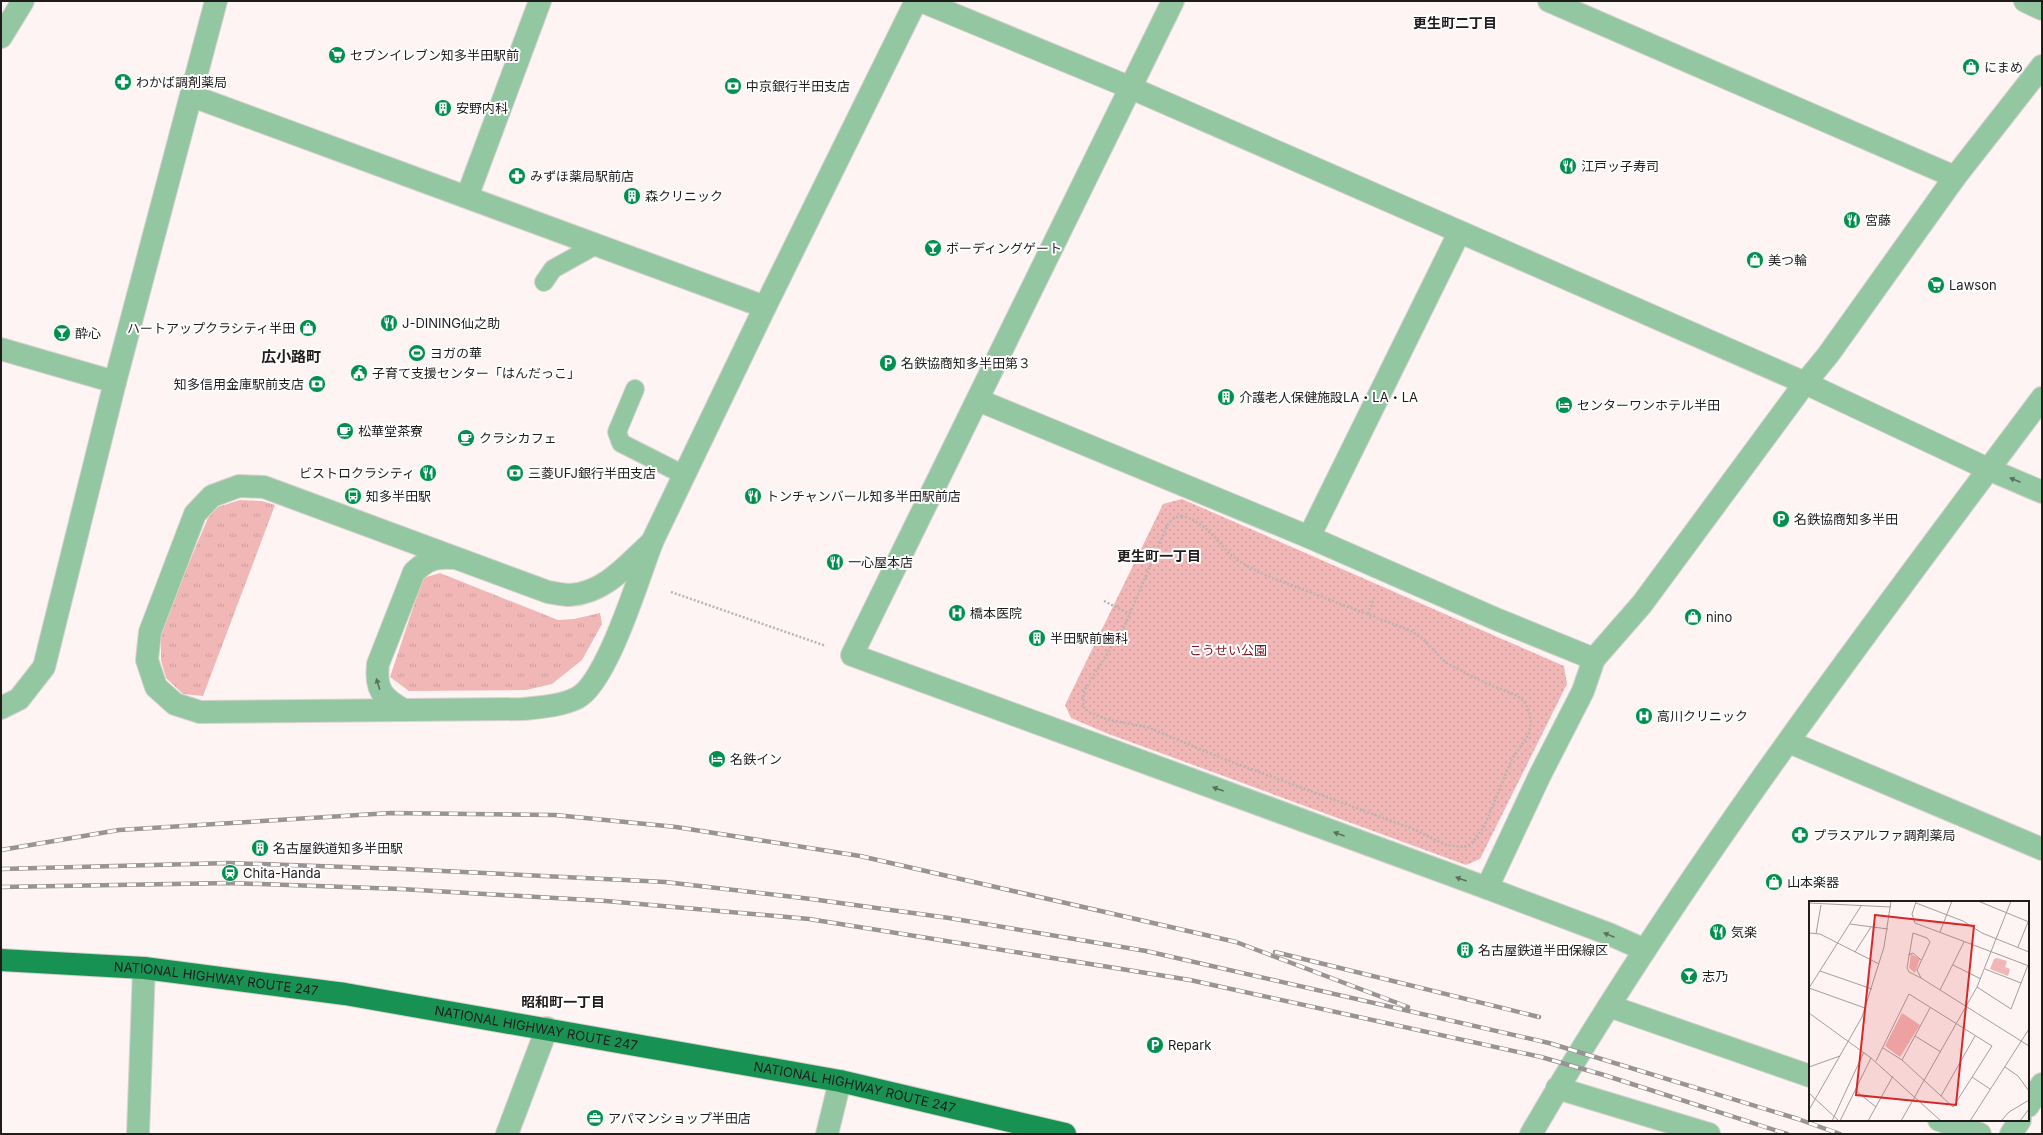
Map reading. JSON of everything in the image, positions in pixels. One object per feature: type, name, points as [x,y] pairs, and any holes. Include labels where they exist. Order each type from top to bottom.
[{"type":"highway","name":"NATIONAL HIGHWAY ROUTE 247","points":[[1,960],[144,968],[345,994],[547,1028],[840,1081],[1056,1133]]},
{"type":"street","points":[[1,37],[23,1]]},
{"type":"street","points":[[1,708],[19,699],[44,667],[115,382],[216,1]]},
{"type":"street","points":[[468,197],[540,1]]},
{"type":"street","points":[[652,542],[612,580],[592,590],[569,595],[548,592],[264,487],[239,486],[212,496],[195,514],[150,632],[147,660],[156,687],[175,704],[200,712],[523,709],[552,706],[578,698],[596,680],[610,654],[652,542],[765,307],[916,1]]},
{"type":"street","points":[[921,1],[1129,87],[1459,233],[1805,383],[1988,469],[2042,492]]},
{"type":"street","points":[[1172,1],[852,655],[1487,888],[1609,934],[1645,950]]},
{"type":"street","points":[[1549,1],[1955,177]]},
{"type":"street","points":[[2025,1],[2042,9]]},
{"type":"street","points":[[1487,888],[1540,775],[1583,691],[1594,659],[1642,604],[1805,383],[1828,355],[1955,177],[2042,66]]},
{"type":"street","points":[[192,96],[765,307]]},
{"type":"street","points":[[1309,537],[1459,233]]},
{"type":"street","points":[[1,350],[115,382]]},
{"type":"street","points":[[1531,1134],[1557,1088],[1645,950],[1789,742],[1988,469],[2042,398]]},
{"type":"street","points":[[978,400],[1309,537],[1496,619],[1594,659]]},
{"type":"street","points":[[404,710],[390,703],[381,692],[376,678],[378,664],[414,572],[425,561],[442,557],[457,558]]},
{"type":"street","points":[[1789,742],[2042,848]]},
{"type":"street","points":[[138,1134],[144,968]]},
{"type":"street","points":[[1609,1006],[1809,1076]]},
{"type":"street","points":[[507,1134],[547,1028]]},
{"type":"street","points":[[827,1134],[840,1081]]},
{"type":"street","points":[[2029,1104],[2042,1084]]},
{"type":"street","points":[[1557,1088],[1709,1134]]},
{"type":"street","points":[[1943,1121],[1980,1134]]},
{"type":"street","points":[[2011,1134],[2019,1121]]},
{"type":"lane","points":[[544,282],[553,269],[596,245]]},
{"type":"lane","points":[[636,389],[617,432],[618,438],[621,443],[684,475]]},
{"type":"path","points":[[1181,516],[1188,517],[1206,528],[1229,554],[1255,570],[1411,631],[1423,639],[1445,662],[1483,682],[1516,695],[1524,702],[1529,711],[1531,722],[1529,734],[1512,759],[1492,809],[1478,837],[1472,843],[1464,846],[1446,845],[1413,828],[1224,759],[1147,728],[1109,720],[1089,712],[1083,706],[1084,690],[1130,614],[1168,524],[1174,518],[1181,516]]},
{"type":"path","points":[[671,592],[852,655]]},
{"type":"path","points":[[1104,601],[1130,614]]},
{"type":"green space","name":"こうせい公園","points":[[1182,499],[1564,666],[1567,684],[1480,859],[1466,865],[1106,733],[1071,718],[1065,705],[1163,504]]},
{"type":"green space","points":[[240,500],[262,501],[275,505],[203,696],[183,694],[166,678],[161,660],[161,629],[208,518],[218,507]]},
{"type":"green space","points":[[440,573],[558,620],[574,619],[600,613],[602,624],[582,660],[552,684],[526,690],[409,691],[390,677],[423,578]]},
{"type":"railway","points":[[1,850],[119,830],[391,813],[555,815],[676,827],[860,856],[1236,942],[1408,1007]]},
{"type":"railway","points":[[1,869],[229,863],[402,869],[665,882],[811,899],[949,918],[1146,951],[1549,1043],[1798,1119],[1840,1134]]},
{"type":"railway","points":[[1,887],[230,883],[401,889],[606,901],[809,919],[1190,980],[1541,1057],[1604,1075],[1787,1134]]},
{"type":"railway","points":[[1275,952],[1539,1017]]},
{"type":"place","name":"セブンイレブン知多半田駅前","points":[[337,55]]},
{"type":"place","name":"にまめ","points":[[1971,67]]},
{"type":"place","name":"わかば調剤薬局","points":[[123,82]]},
{"type":"place","name":"中京銀行半田支店","points":[[733,86]]},
{"type":"place","name":"安野内科","points":[[443,108]]},
{"type":"place","name":"江戸ッ子寿司","points":[[1568,166]]},
{"type":"place","name":"みずほ薬局駅前店","points":[[517,176]]},
{"type":"place","name":"森クリニック","points":[[632,196]]},
{"type":"place","name":"宮藤","points":[[1852,220]]},
{"type":"place","name":"ボーディングゲート","points":[[933,248]]},
{"type":"place","name":"美つ輪","points":[[1755,260]]},
{"type":"place","name":"Lawson","points":[[1936,285]]},
{"type":"place","name":"J-DINING仙之助","points":[[389,323]]},
{"type":"place","name":"ハートアップクラシティ半田","points":[[308,328]]},
{"type":"place","name":"酔心","points":[[62,333]]},
{"type":"place","name":"ヨガの華","points":[[417,353]]},
{"type":"place","name":"名鉄協商知多半田第３","points":[[888,363]]},
{"type":"place","name":"子育て支援センター「はんだっこ」","points":[[359,373]]},
{"type":"place","name":"知多信用金庫駅前支店","points":[[317,384]]},
{"type":"place","name":"介護老人保健施設LA・LA・LA","points":[[1226,397]]},
{"type":"place","name":"センターワンホテル半田","points":[[1564,405]]},
{"type":"place","name":"松華堂茶寮","points":[[345,431]]},
{"type":"place","name":"クラシカフェ","points":[[466,438]]},
{"type":"place","name":"ビストロクラシティ","points":[[428,473]]},
{"type":"place","name":"三菱UFJ銀行半田支店","points":[[515,473]]},
{"type":"place","name":"知多半田駅","points":[[353,496]]},
{"type":"place","name":"トンチャンバール知多半田駅前店","points":[[753,496]]},
{"type":"place","name":"名鉄協商知多半田","points":[[1781,519]]},
{"type":"place","name":"一心屋本店","points":[[835,562]]},
{"type":"place","name":"橋本医院","points":[[957,613]]},
{"type":"place","name":"nino","points":[[1693,617]]},
{"type":"place","name":"半田駅前歯科","points":[[1037,638]]},
{"type":"place","name":"高川クリニック","points":[[1644,716]]},
{"type":"place","name":"名鉄イン","points":[[717,759]]},
{"type":"place","name":"プラスアルファ調剤薬局","points":[[1800,835]]},
{"type":"place","name":"名古屋鉄道知多半田駅","points":[[260,848]]},
{"type":"place","name":"Chita-Handa","points":[[230,873]]},
{"type":"place","name":"山本楽器","points":[[1774,882]]},
{"type":"place","name":"気楽","points":[[1718,932]]},
{"type":"place","name":"名古屋鉄道半田保線区","points":[[1465,950]]},
{"type":"place","name":"志乃","points":[[1689,976]]},
{"type":"place","name":"Repark","points":[[1155,1045]]},
{"type":"place","name":"アパマンショップ半田店","points":[[595,1118]]},
{"type":"district","name":"更生町二丁目","points":[[1455,23]]},
{"type":"district","name":"広小路町","points":[[291,357]]},
{"type":"district","name":"更生町一丁目","points":[[1159,556]]},
{"type":"district","name":"昭和町一丁目","points":[[563,1002]]}]
